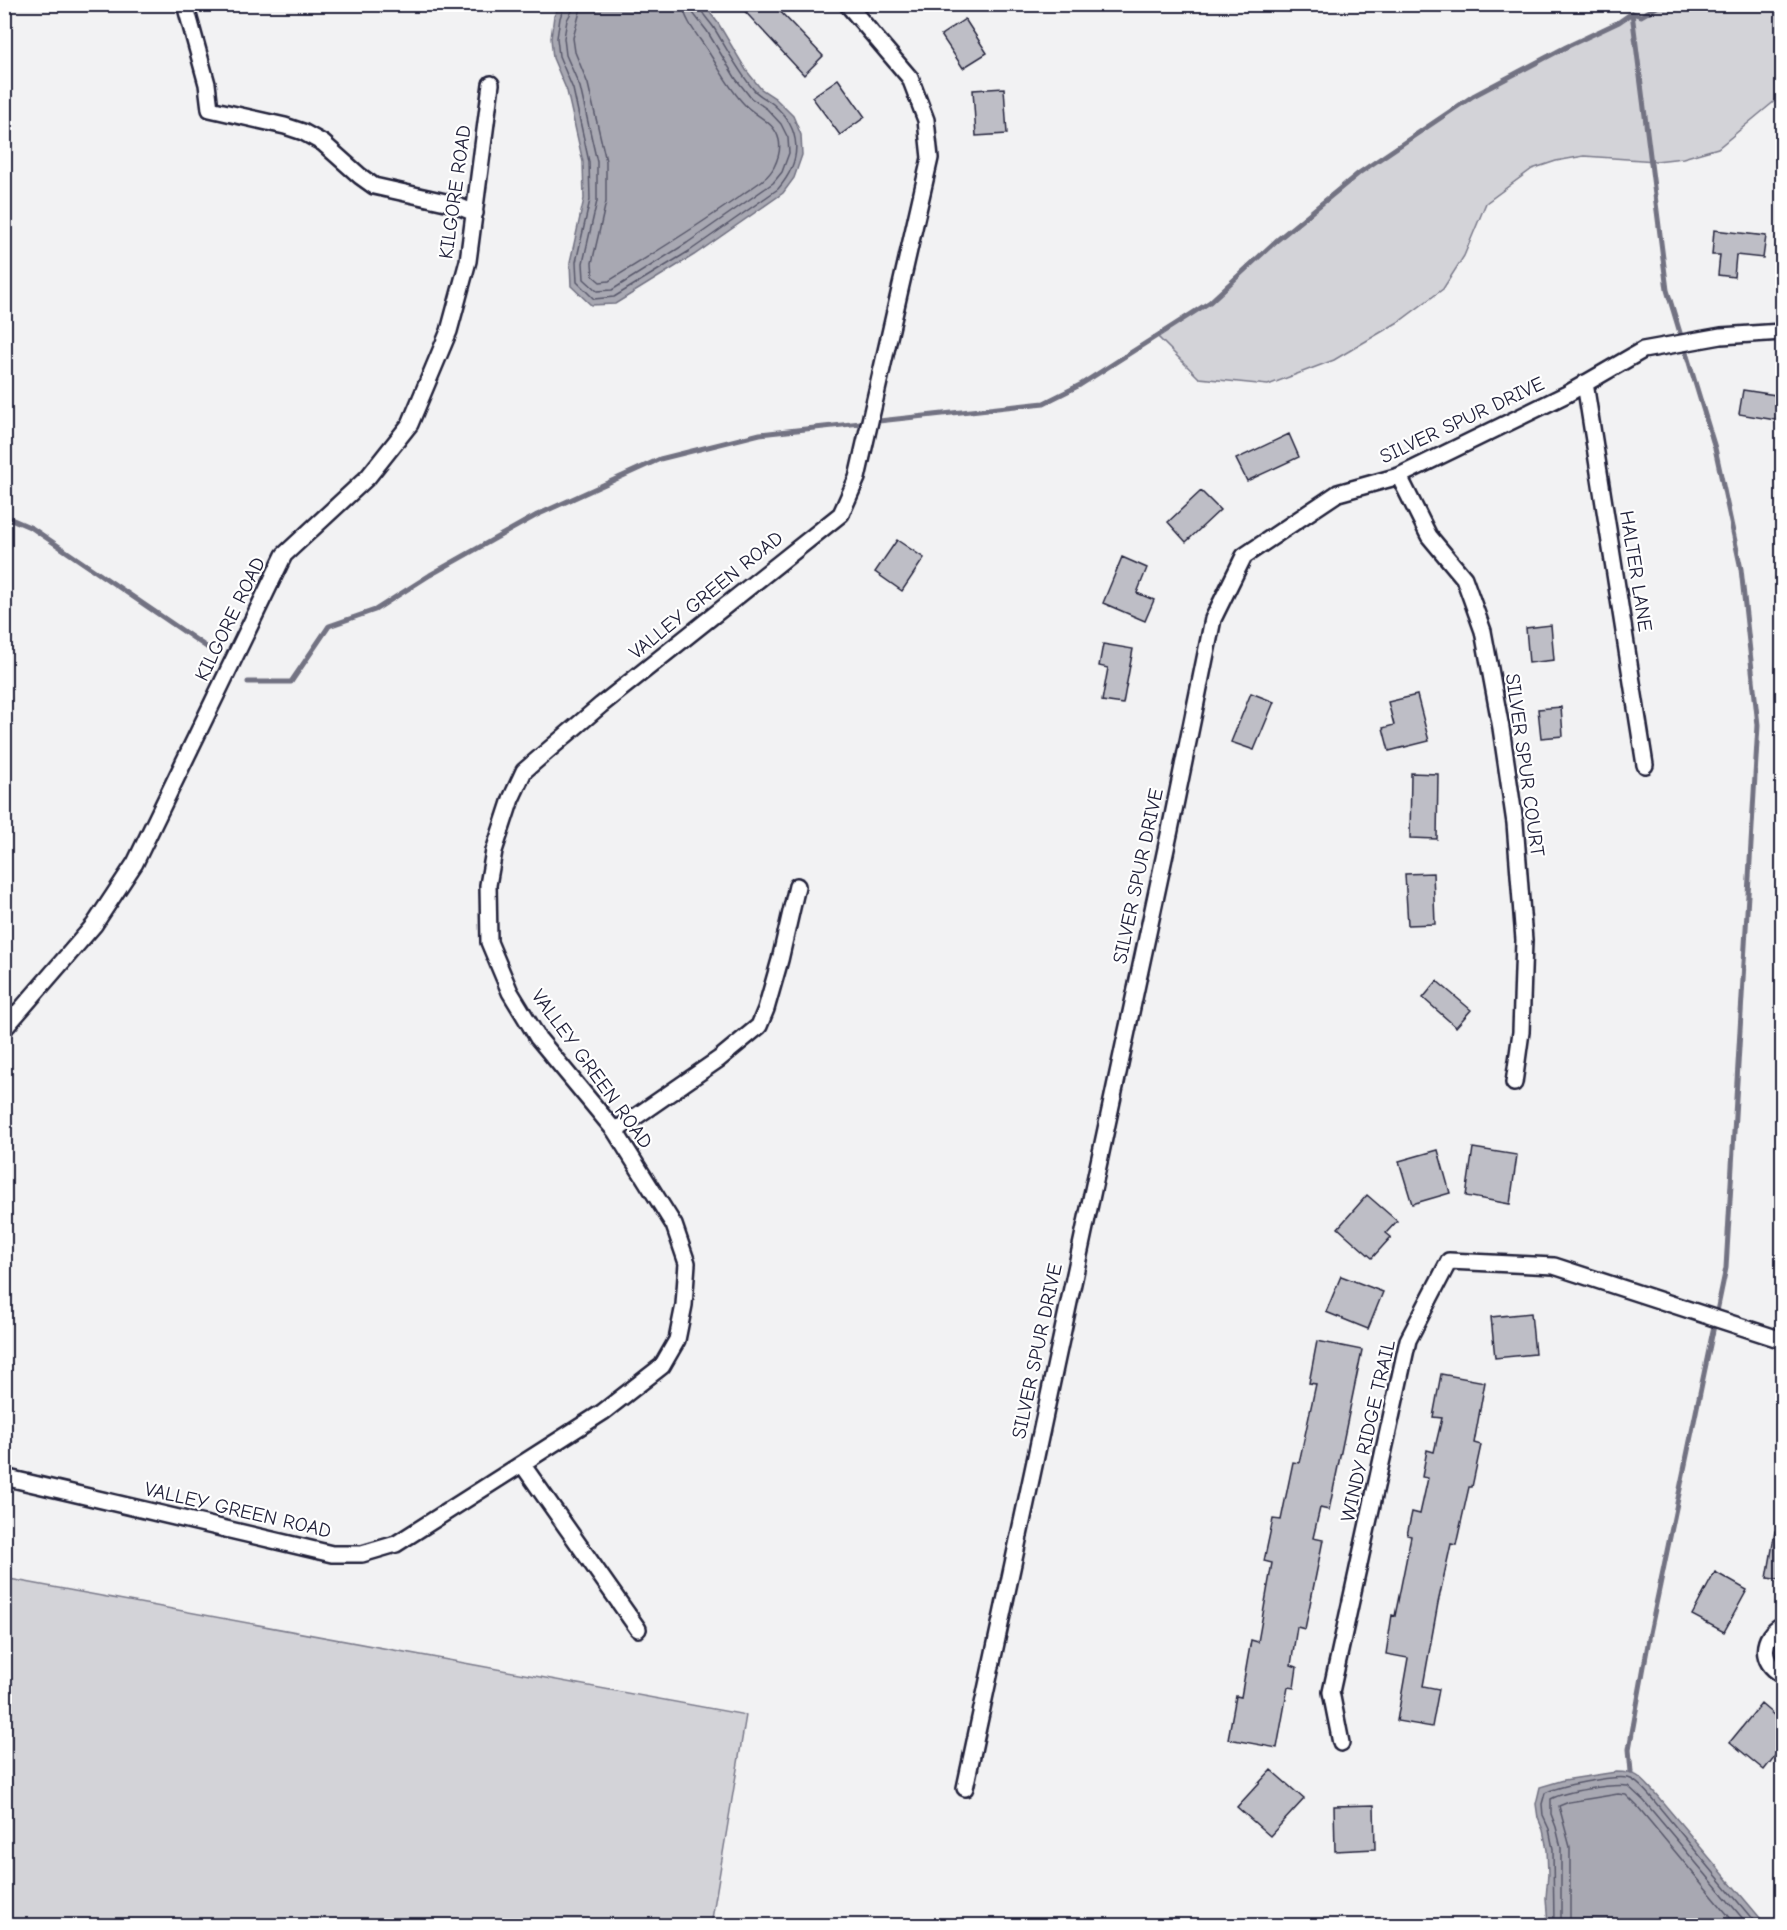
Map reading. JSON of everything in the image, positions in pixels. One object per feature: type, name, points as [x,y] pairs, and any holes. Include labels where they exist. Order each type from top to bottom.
[{"type":"street","points":[[185,4],[207,84],[210,109],[303,132],[323,143],[374,186],[450,203],[476,213]]},
{"type":"street","name":"VALLEY GREEN ROAD","points":[[4,1477],[332,1554],[362,1554],[396,1544],[603,1412],[662,1366],[677,1340],[684,1305],[687,1263],[674,1225],[615,1131],[538,1038],[510,992],[489,942],[488,885],[494,851],[511,799],[524,771],[601,705],[841,514],[857,478],[930,158],[926,120],[910,78],[847,4]]},
{"type":"street","name":"KILGORE ROAD","points":[[4,1029],[94,925],[135,863],[284,555],[368,477],[410,424],[449,331],[468,261],[491,84]]},
{"type":"street","name":"SILVER SPUR DRIVE","points":[[965,1788],[1168,842],[1213,619],[1244,556],[1338,493],[1399,476],[1567,394],[1643,350],[1721,336],[1782,332]]},
{"type":"street","name":"HALTER LANE","points":[[1585,383],[1645,765]]},
{"type":"street","name":"SILVER SPUR COURT","points":[[1399,476],[1429,536],[1464,578],[1483,631],[1501,728],[1515,824],[1524,940],[1521,1032],[1514,1083]]},
{"type":"street","points":[[615,1131],[719,1059],[759,1026],[780,960],[797,886]]},
{"type":"street","name":"WINDY RIDGE TRAIL","points":[[1341,1743],[1331,1692],[1408,1340],[1449,1261],[1554,1266],[1782,1340]]},
{"type":"street","points":[[522,1464],[638,1629]]},
{"type":"street","points":[[1782,1625],[1769,1636],[1765,1652],[1767,1661],[1782,1674]]},
{"type":"shaded area","points":[[1662,5],[1782,5],[1782,95],[1718,148],[1683,158],[1656,161],[1584,156],[1556,161],[1532,169],[1486,203],[1464,256],[1443,289],[1400,321],[1334,360],[1268,385],[1199,378],[1157,336],[1217,296],[1276,241],[1359,172],[1473,96],[1619,22],[1632,13],[1641,16]]},
{"type":"shaded area","points":[[4,1578],[746,1715],[711,1925],[5,1925]]},
{"type":"water","points":[[560,5],[704,5],[718,23],[746,70],[761,89],[775,98],[793,116],[801,135],[802,155],[794,178],[783,193],[694,255],[615,304],[591,305],[571,286],[570,262],[584,199],[583,162],[567,91],[553,58],[551,38],[554,16]]},
{"type":"water","points":[[1616,1772],[1638,1776],[1654,1792],[1766,1925],[1548,1925],[1547,1849],[1536,1804],[1540,1787],[1564,1780]]},
{"type":"building","points":[[738,4],[773,4],[823,56],[804,75]]},
{"type":"building","points":[[965,19],[987,53],[963,68],[941,35]]},
{"type":"building","points":[[838,79],[865,117],[840,135],[812,97]]},
{"type":"building","points":[[1004,88],[1007,134],[976,136],[973,90]]},
{"type":"building","points":[[1714,230],[1766,236],[1763,258],[1736,255],[1734,277],[1718,275],[1720,255],[1712,255]]},
{"type":"building","points":[[1743,390],[1782,396],[1782,421],[1739,414]]},
{"type":"building","points":[[1289,434],[1299,457],[1247,481],[1236,459]]},
{"type":"building","points":[[1201,491],[1220,510],[1186,542],[1168,522]]},
{"type":"building","points":[[897,540],[924,558],[902,591],[875,572]]},
{"type":"building","points":[[1122,557],[1147,568],[1137,593],[1154,600],[1145,621],[1103,603]]},
{"type":"building","points":[[1551,625],[1554,660],[1529,663],[1526,628]]},
{"type":"building","points":[[1103,644],[1133,649],[1123,704],[1102,701],[1108,668],[1099,666]]},
{"type":"building","points":[[1251,693],[1274,702],[1254,750],[1231,742]]},
{"type":"building","points":[[1417,695],[1429,741],[1389,751],[1383,728],[1394,725],[1388,702]]},
{"type":"building","points":[[1561,707],[1563,736],[1541,738],[1538,709]]},
{"type":"building","points":[[1411,773],[1438,774],[1437,839],[1410,838]]},
{"type":"building","points":[[1433,873],[1435,924],[1408,925],[1405,874]]},
{"type":"building","points":[[1437,981],[1471,1010],[1456,1027],[1423,998]]},
{"type":"building","points":[[1473,1148],[1517,1155],[1510,1204],[1466,1196]]},
{"type":"building","points":[[1438,1150],[1450,1193],[1412,1204],[1399,1161]]},
{"type":"building","points":[[1367,1195],[1397,1221],[1386,1233],[1391,1237],[1372,1258],[1338,1228]]},
{"type":"building","points":[[1341,1276],[1383,1292],[1368,1329],[1326,1312]]},
{"type":"building","points":[[1531,1313],[1535,1354],[1495,1358],[1491,1317]]},
{"type":"building","points":[[1317,1341],[1362,1350],[1329,1510],[1320,1508],[1313,1538],[1323,1540],[1305,1629],[1297,1627],[1291,1665],[1297,1667],[1294,1688],[1288,1687],[1277,1748],[1228,1739],[1236,1696],[1241,1697],[1251,1640],[1258,1642],[1272,1563],[1264,1561],[1273,1519],[1281,1520],[1293,1462],[1299,1463],[1316,1384],[1309,1383]]},
{"type":"building","points":[[1441,1374],[1485,1382],[1474,1443],[1481,1445],[1456,1545],[1451,1544],[1423,1686],[1439,1689],[1432,1727],[1397,1721],[1408,1658],[1386,1654],[1392,1615],[1395,1616],[1411,1536],[1407,1535],[1412,1512],[1420,1514],[1428,1478],[1422,1477],[1427,1450],[1434,1452],[1442,1418],[1433,1417]]},
{"type":"building","points":[[1775,1531],[1782,1532],[1782,1580],[1767,1578]]},
{"type":"building","points":[[1715,1572],[1747,1590],[1724,1632],[1692,1615]]},
{"type":"building","points":[[1761,1704],[1782,1722],[1782,1747],[1764,1770],[1730,1742]]},
{"type":"building","points":[[1271,1770],[1304,1799],[1270,1836],[1237,1807]]},
{"type":"building","points":[[1374,1805],[1375,1849],[1335,1851],[1334,1806]]},
{"type":"waterway","points":[[1632,13],[1641,16],[1662,4]]},
{"type":"waterway","points":[[248,682],[291,682],[329,626],[375,610],[430,575],[537,515],[660,459],[760,434],[1044,403],[1080,385],[1210,302],[1276,241],[1359,173],[1473,96],[1619,22],[1632,13]]},
{"type":"waterway","points":[[1631,1772],[1629,1749],[1650,1633],[1726,1268],[1758,725],[1741,569],[1715,448],[1667,290],[1632,13]]},
{"type":"waterway","points":[[4,516],[32,528],[208,648]]}]
